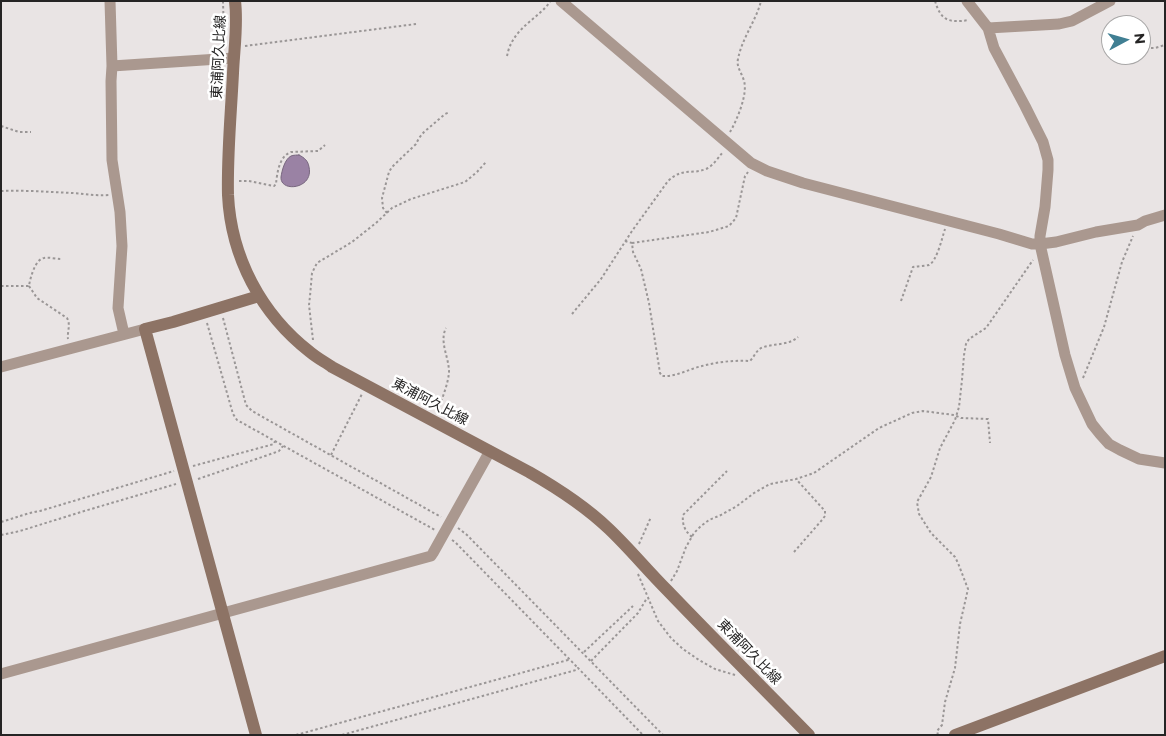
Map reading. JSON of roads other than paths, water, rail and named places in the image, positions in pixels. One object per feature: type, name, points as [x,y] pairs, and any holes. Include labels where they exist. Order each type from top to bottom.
[{"type":"main road","name":"東浦阿久比線","points":[[236,1],[229,181],[230,215],[234,238],[247,272],[259,296],[292,337],[332,367],[555,487],[590,513],[634,554],[809,735]]},
{"type":"main road","points":[[256,735],[145,329],[259,296]]},
{"type":"main road","points":[[955,735],[1165,656]]},
{"type":"street","points":[[110,1],[112,160],[120,212],[122,246],[118,308],[124,334]]},
{"type":"street","points":[[561,1],[726,142],[754,164],[767,171],[803,183],[1000,234],[1041,248],[1096,232],[1138,225],[1165,215]]},
{"type":"street","points":[[967,1],[988,28],[994,48],[1043,142],[1048,160],[1040,236],[1041,248],[1065,355],[1076,391],[1092,424],[1109,444],[1139,459],[1165,463]]},
{"type":"street","points":[[988,28],[1059,24],[1072,21],[1110,1]]},
{"type":"street","points":[[112,66],[234,52]]},
{"type":"street","points":[[1,367],[145,329]]},
{"type":"street","points":[[1,674],[430,556],[490,451]]}]
